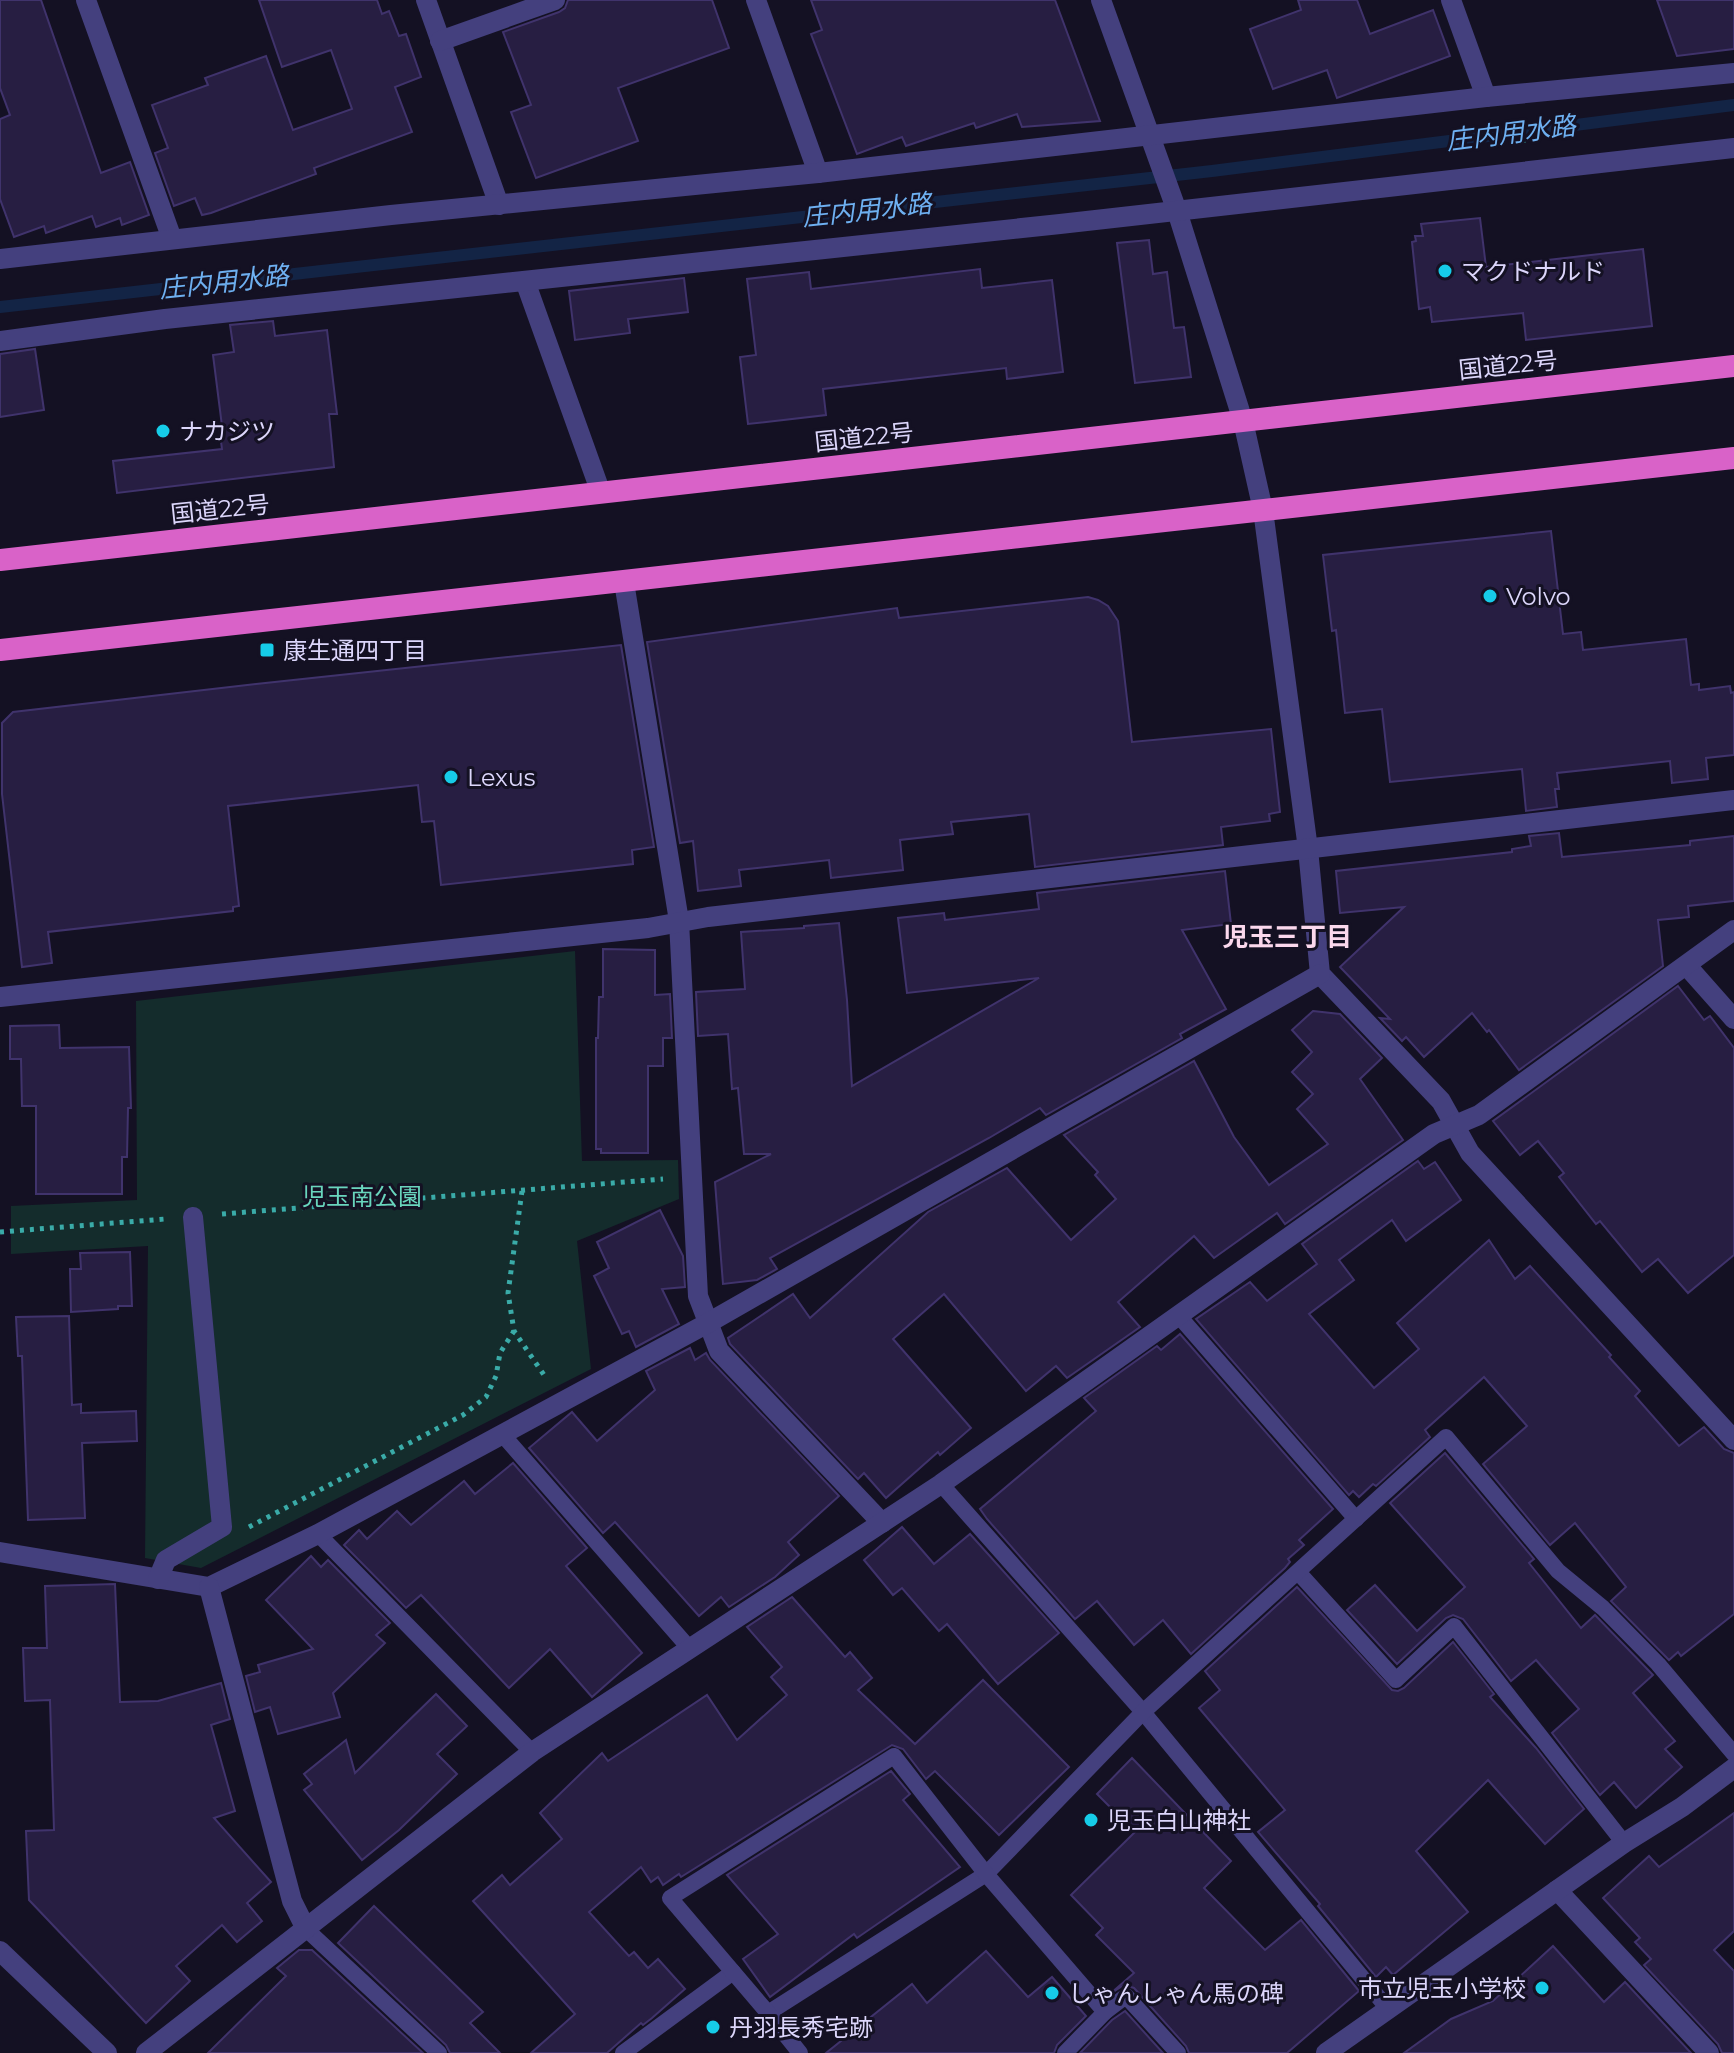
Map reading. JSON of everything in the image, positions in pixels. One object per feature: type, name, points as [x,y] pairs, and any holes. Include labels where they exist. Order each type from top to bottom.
[{"type":"highway","name":"国道22号","points":[[0,560],[1734,366]]},
{"type":"highway","points":[[0,650],[1734,458]]},
{"type":"street","points":[[86,0],[172,239]]},
{"type":"street","points":[[426,0],[499,205]]},
{"type":"street","points":[[440,41],[555,0]]},
{"type":"street","points":[[756,0],[818,173]]},
{"type":"street","points":[[1101,0],[1174,202],[1243,421],[1263,510],[1308,849],[1320,974],[1441,1101],[1470,1153],[1734,1440]]},
{"type":"street","points":[[1451,0],[1486,97]]},
{"type":"street","points":[[0,259],[499,205],[1152,142],[1486,97],[1734,73]]},
{"type":"street","points":[[0,341],[165,319],[525,281],[1174,202],[1734,148]]},
{"type":"street","points":[[525,281],[601,493]]},
{"type":"street","points":[[624,582],[679,921],[698,1296],[719,1351],[882,1523]]},
{"type":"street","points":[[0,997],[632,929],[679,921],[1734,800]]},
{"type":"street","points":[[146,2053],[532,1752],[941,1484],[1434,1134],[1479,1115],[1734,930]]},
{"type":"street","points":[[1687,966],[1734,1019]]},
{"type":"street","points":[[0,1552],[209,1587],[318,1534],[708,1323],[1320,974]]},
{"type":"street","points":[[158,1579],[166,1560],[222,1527],[193,1217]]},
{"type":"street","points":[[209,1587],[292,1901],[306,1929]]},
{"type":"street","points":[[1326,2053],[1734,1768]]},
{"type":"street","points":[[1557,1890],[1709,2053]]},
{"type":"street","points":[[0,1951],[107,2053]]},
{"type":"lane","points":[[1178,1315],[1356,1519]]},
{"type":"lane","points":[[502,1434],[690,1649]]},
{"type":"lane","points":[[768,2013],[986,1874],[1143,1712],[1446,1437],[1558,1571],[1603,1608],[1658,1664],[1734,1754]]},
{"type":"lane","points":[[941,1484],[1143,1712],[1389,2010]]},
{"type":"lane","points":[[318,1534],[532,1752]]},
{"type":"lane","points":[[1298,1572],[1396,1680],[1454,1626],[1624,1843]]},
{"type":"lane","points":[[800,2053],[670,1898],[894,1756],[986,1874],[1105,2012]]},
{"type":"lane","points":[[306,1929],[439,2053]]},
{"type":"lane","points":[[623,2053],[733,1972]]},
{"type":"lane","points":[[1065,2053],[1105,2012],[1126,1996],[1178,2053]]},
{"type":"path","points":[[0,1232],[692,1177]]},
{"type":"path","points":[[522,1191],[508,1293],[514,1331],[562,1401]]},
{"type":"path","points":[[222,1527],[242,1531],[463,1415],[486,1397],[496,1376],[500,1353],[514,1331]]},
{"type":"green space","name":"児玉南公園","points":[[575,951],[582,1161],[678,1160],[679,1199],[577,1241],[591,1369],[201,1568],[145,1558],[148,1246],[11,1254],[11,1206],[137,1200],[136,1001]]},
{"type":"building","points":[[0,0],[41,0],[101,173],[130,162],[149,215],[122,225],[120,218],[96,227],[92,216],[46,233],[44,226],[14,237],[0,199],[0,119],[10,115],[0,88]]},
{"type":"building","points":[[259,0],[377,0],[382,14],[389,11],[399,36],[406,34],[421,77],[395,87],[412,132],[314,168],[316,174],[211,213],[202,215],[195,198],[174,206],[155,153],[168,148],[152,105],[208,85],[205,78],[266,56],[293,130],[352,109],[331,50],[282,67]]},
{"type":"building","points":[[568,0],[712,0],[729,48],[618,88],[638,141],[536,178],[511,112],[531,105],[503,32],[559,12]]},
{"type":"building","points":[[811,0],[1055,0],[1100,121],[1022,127],[1017,114],[976,128],[974,123],[906,146],[902,137],[857,154],[811,34],[822,30]]},
{"type":"building","points":[[1298,0],[1357,0],[1370,34],[1433,10],[1450,56],[1337,98],[1327,70],[1273,89],[1250,29],[1301,10]]},
{"type":"building","points":[[1657,0],[1734,0],[1734,49],[1677,56]]},
{"type":"building","points":[[1480,218],[1486,267],[1643,249],[1652,326],[1526,340],[1523,313],[1432,322],[1430,307],[1419,309],[1412,242],[1416,241],[1415,236],[1423,236],[1421,224]]},
{"type":"building","points":[[1149,240],[1153,274],[1167,272],[1174,328],[1184,327],[1191,377],[1135,383],[1117,243]]},
{"type":"building","points":[[980,269],[982,288],[1052,280],[1063,372],[1007,379],[1006,368],[823,389],[826,415],[748,424],[740,357],[756,355],[747,279],[809,272],[811,289]]},
{"type":"building","points":[[684,278],[688,312],[628,319],[630,333],[575,340],[569,291]]},
{"type":"building","points":[[273,321],[275,336],[327,330],[337,414],[329,414],[334,467],[117,493],[113,461],[222,449],[213,355],[234,352],[230,325]]},
{"type":"building","points":[[35,349],[44,410],[0,417],[0,354]]},
{"type":"building","points":[[1551,531],[1563,634],[1581,632],[1583,650],[1686,639],[1691,685],[1699,684],[1699,690],[1730,686],[1731,693],[1734,692],[1734,755],[1706,758],[1708,779],[1672,783],[1670,761],[1557,773],[1557,807],[1526,811],[1522,769],[1390,782],[1382,709],[1345,713],[1336,630],[1332,631],[1323,555]]},
{"type":"building","points":[[1088,597],[1108,606],[1118,621],[1132,742],[1271,729],[1280,812],[1269,814],[1270,821],[1221,827],[1223,845],[1035,867],[1029,814],[951,822],[953,834],[900,840],[903,870],[831,878],[829,860],[739,870],[741,886],[698,891],[693,841],[680,843],[647,642],[897,608],[899,618]]},
{"type":"building","points":[[621,645],[654,847],[632,850],[633,864],[441,885],[434,821],[422,822],[418,785],[228,806],[239,906],[233,907],[233,911],[48,932],[52,963],[22,967],[2,794],[2,723],[13,712]]},
{"type":"building","points":[[1559,833],[1562,857],[1690,845],[1690,841],[1734,836],[1734,901],[1688,906],[1689,917],[1658,920],[1663,966],[1519,1070],[1472,1013],[1424,1057],[1406,1037],[1402,1041],[1380,1018],[1390,1019],[1340,967],[1404,907],[1340,913],[1336,871],[1512,852],[1512,849],[1531,846],[1529,836]]},
{"type":"building","points":[[1225,871],[1231,924],[1182,930],[1226,1009],[1180,1034],[1182,1038],[1046,1115],[1040,1108],[770,1258],[777,1269],[757,1280],[723,1284],[715,1182],[771,1154],[744,1154],[738,1088],[732,1089],[728,1034],[698,1036],[696,992],[745,989],[741,932],[839,923],[852,1086],[1039,978],[907,993],[898,918],[944,913],[945,920],[1039,909],[1037,893]]},
{"type":"building","points":[[603,949],[655,950],[655,995],[670,994],[672,1038],[663,1038],[663,1066],[648,1066],[648,1153],[601,1153],[601,1149],[596,1149],[596,1038],[599,997],[603,997]]},
{"type":"building","points":[[1678,986],[1704,1020],[1710,1016],[1734,1048],[1734,1255],[1688,1293],[1658,1259],[1642,1272],[1600,1221],[1596,1224],[1559,1177],[1564,1173],[1538,1141],[1520,1155],[1493,1121]]},
{"type":"building","points":[[1313,1011],[1340,1014],[1382,1058],[1360,1079],[1403,1140],[1285,1224],[1277,1213],[1214,1258],[1194,1236],[1118,1302],[1140,1327],[1067,1378],[1056,1366],[1026,1391],[944,1294],[893,1339],[971,1428],[940,1455],[938,1452],[886,1498],[864,1473],[858,1479],[730,1344],[728,1338],[793,1294],[810,1318],[928,1212],[1007,1168],[1071,1240],[1116,1199],[1095,1175],[1098,1172],[1064,1135],[1194,1061],[1234,1137],[1269,1185],[1328,1144],[1297,1109],[1313,1094],[1292,1072],[1312,1052],[1292,1030]]},
{"type":"building","points":[[59,1025],[60,1048],[129,1047],[131,1108],[128,1108],[127,1157],[122,1157],[122,1194],[36,1194],[36,1106],[22,1106],[21,1059],[10,1059],[10,1026]]},
{"type":"building","points":[[1418,1161],[1424,1169],[1435,1162],[1461,1200],[1406,1241],[1392,1220],[1339,1260],[1354,1280],[1309,1314],[1374,1388],[1419,1349],[1397,1323],[1489,1240],[1515,1279],[1530,1266],[1611,1355],[1609,1357],[1640,1391],[1635,1396],[1679,1446],[1704,1427],[1724,1449],[1734,1453],[1734,1614],[1681,1656],[1678,1652],[1669,1660],[1611,1601],[1626,1587],[1575,1523],[1550,1545],[1483,1464],[1527,1426],[1484,1377],[1425,1430],[1430,1437],[1376,1486],[1373,1484],[1359,1497],[1353,1491],[1349,1495],[1196,1319],[1250,1282],[1267,1301],[1317,1264],[1302,1244]]},
{"type":"building","points":[[660,1210],[683,1256],[685,1287],[662,1289],[679,1324],[636,1347],[629,1331],[622,1334],[594,1276],[609,1268],[597,1242]]},
{"type":"building","points":[[130,1252],[132,1306],[71,1312],[70,1269],[81,1269],[80,1253]]},
{"type":"building","points":[[69,1316],[72,1405],[81,1404],[81,1413],[136,1411],[137,1441],[82,1443],[85,1518],[28,1520],[22,1356],[18,1356],[16,1317]]},
{"type":"building","points":[[1180,1334],[1333,1509],[1299,1540],[1304,1545],[1288,1559],[1290,1562],[1285,1568],[1191,1654],[1163,1620],[1134,1645],[1097,1601],[1075,1619],[980,1509],[1096,1411],[1084,1398],[1157,1346],[1161,1350]]},
{"type":"building","points":[[690,1348],[695,1360],[706,1353],[839,1496],[788,1542],[799,1555],[775,1577],[729,1607],[721,1597],[699,1616],[615,1522],[603,1533],[529,1448],[572,1412],[597,1441],[655,1390],[646,1371]]},
{"type":"building","points":[[1445,1453],[1534,1559],[1529,1563],[1581,1628],[1595,1615],[1653,1675],[1633,1693],[1675,1741],[1665,1749],[1682,1767],[1636,1808],[1614,1782],[1600,1795],[1552,1733],[1579,1709],[1536,1660],[1511,1681],[1463,1619],[1453,1615],[1397,1664],[1347,1610],[1375,1585],[1417,1631],[1465,1587],[1390,1503]]},
{"type":"building","points":[[513,1463],[587,1548],[566,1566],[642,1653],[592,1697],[550,1649],[509,1688],[421,1595],[406,1608],[344,1545],[359,1530],[367,1539],[397,1511],[411,1525],[464,1481],[475,1494]]},
{"type":"building","points":[[902,1527],[934,1564],[970,1534],[1059,1633],[998,1684],[947,1624],[939,1631],[902,1588],[893,1595],[864,1560]]},
{"type":"building","points":[[311,1556],[321,1567],[328,1560],[390,1623],[376,1635],[385,1643],[333,1693],[340,1717],[278,1734],[270,1707],[255,1712],[246,1676],[260,1672],[258,1665],[313,1649],[266,1600]]},
{"type":"building","points":[[115,1584],[120,1702],[158,1701],[221,1683],[230,1719],[211,1725],[235,1811],[214,1818],[271,1882],[247,1903],[262,1921],[237,1942],[222,1925],[176,1966],[190,1981],[146,2023],[29,1900],[26,1831],[54,1830],[50,1700],[25,1701],[23,1648],[47,1648],[45,1586]]},
{"type":"building","points":[[1297,1587],[1392,1690],[1404,1688],[1453,1642],[1494,1694],[1490,1697],[1536,1748],[1584,1809],[1545,1844],[1488,1780],[1416,1851],[1468,1912],[1393,1975],[1386,1967],[1376,1977],[1318,1906],[1320,1904],[1258,1832],[1285,1810],[1199,1708],[1220,1690],[1205,1671]]},
{"type":"building","points":[[792,1597],[845,1657],[850,1652],[872,1678],[858,1690],[915,1744],[983,1680],[1069,1767],[999,1835],[935,1771],[926,1779],[903,1749],[892,1745],[681,1877],[679,1874],[663,1885],[658,1877],[651,1882],[641,1867],[589,1912],[629,1956],[634,1952],[648,1968],[658,1959],[685,1989],[607,2053],[531,2053],[575,2014],[473,1901],[502,1875],[510,1885],[562,1839],[540,1813],[602,1753],[608,1761],[707,1695],[737,1740],[787,1695],[771,1677],[782,1667],[747,1627]]},
{"type":"building","points":[[436,1694],[467,1726],[437,1754],[457,1774],[399,1830],[362,1860],[304,1790],[312,1784],[304,1774],[346,1740],[355,1773]]},
{"type":"building","points":[[1132,1758],[1231,1861],[1204,1888],[1265,1950],[1301,1920],[1359,1991],[1287,2053],[1189,2053],[1134,1988],[1124,1985],[1110,1994],[1134,1973],[1096,1935],[1103,1928],[1071,1895],[1135,1832],[1097,1794]]},
{"type":"building","points":[[891,1771],[910,1794],[903,1800],[960,1867],[857,1938],[854,1934],[770,1997],[743,1959],[778,1934],[727,1875]]},
{"type":"building","points":[[1734,1813],[1734,1931],[1714,1950],[1734,1971],[1734,2053],[1722,2053],[1718,2044],[1644,1965],[1651,1959],[1635,1942],[1640,1938],[1603,1898],[1649,1856],[1659,1867]]},
{"type":"building","points":[[374,1906],[483,2012],[470,2023],[500,2053],[450,2053],[446,2045],[338,1943]]},
{"type":"building","name":"市立児玉小学校","points":[[1553,1946],[1604,2002],[1625,1982],[1691,2053],[1404,2053],[1451,2019],[1493,2001]]},
{"type":"building","points":[[299,1950],[312,1950],[423,2053],[208,2053],[286,1976],[277,1968]]},
{"type":"building","points":[[986,1951],[1028,1997],[1052,1977],[1086,2016],[1057,2045],[1054,2053],[826,2053],[912,1984],[927,2003]]},
{"type":"building","points":[[1125,2011],[1163,2053],[1080,2053],[1112,2020]]},
{"type":"waterway","name":"庄内用水路","points":[[0,307],[1212,171],[1734,105]]},
{"type":"place","name":"マクドナルド","points":[[1445,271]]},
{"type":"place","name":"ナカジツ","points":[[163,431]]},
{"type":"place","name":"Volvo","points":[[1490,596]]},
{"type":"place","name":"康生通四丁目","points":[[267,650]]},
{"type":"place","name":"Lexus","points":[[451,777]]},
{"type":"place","name":"児玉白山神社","points":[[1091,1820]]},
{"type":"place","name":"市立児玉小学校","points":[[1542,1988]]},
{"type":"place","name":"しゃんしゃん馬の碑","points":[[1052,1993]]},
{"type":"place","name":"丹羽長秀宅跡","points":[[713,2027]]},
{"type":"district","name":"児玉三丁目","points":[[1287,937]]}]
